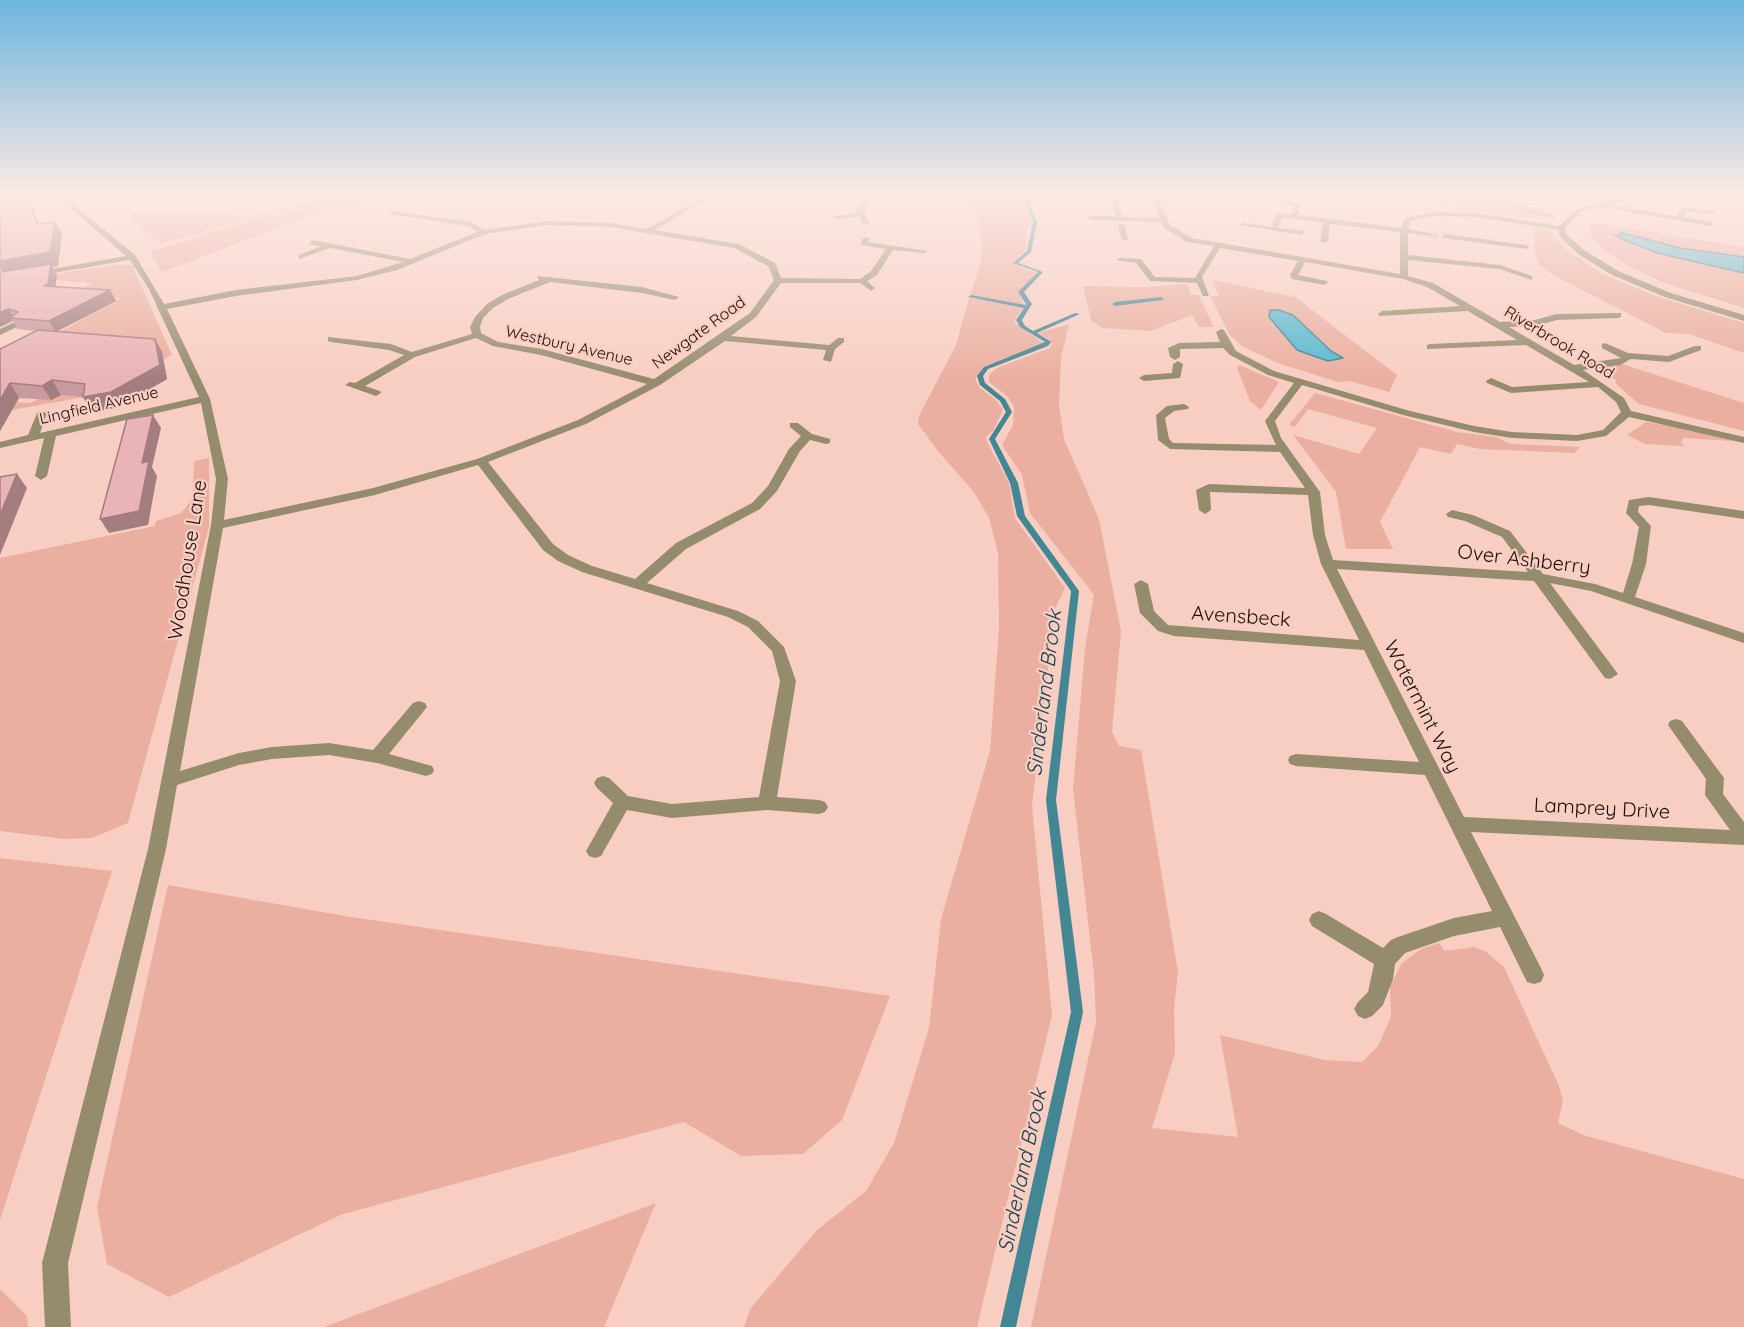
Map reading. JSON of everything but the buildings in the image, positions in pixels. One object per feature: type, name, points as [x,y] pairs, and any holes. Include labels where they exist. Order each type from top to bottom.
[{"type":"street","points":[[385,256],[411,261]]},
{"type":"street","points":[[161,308],[236,293],[333,282],[394,268],[424,256]]},
{"type":"street","points":[[759,256],[772,265],[778,280],[862,281],[874,273],[885,256]]},
{"type":"street","points":[[1206,294],[1198,281],[1200,272],[1211,256]]},
{"type":"street","name":"Riverbrook Road","points":[[1271,256],[1404,278],[1430,285],[1600,384],[1620,400],[1627,413]]},
{"type":"street","points":[[1589,256],[1615,273],[1668,295],[1744,318]]},
{"type":"street","points":[[0,280],[132,257]]},
{"type":"street","name":"Woodhouse Lane","points":[[58,1327],[55,1263],[59,1242],[157,849],[217,525],[222,479],[205,399],[161,308],[132,257]]},
{"type":"street","points":[[1404,278],[1403,257],[1500,267],[1530,278]]},
{"type":"street","points":[[1120,260],[1138,261],[1149,276],[1160,280],[1198,281]]},
{"type":"street","points":[[1302,261],[1295,277],[1324,283]]},
{"type":"street","name":"Westbury Avenue","points":[[477,335],[475,327],[479,317],[490,306],[544,279],[675,297]]},
{"type":"street","name":"Newgate Road","points":[[217,525],[375,491],[481,460],[582,422],[656,383],[723,338],[753,315],[766,300],[778,280]]},
{"type":"street","points":[[862,281],[871,288]]},
{"type":"street","points":[[662,294],[677,287]]},
{"type":"street","points":[[1382,314],[1471,308]]},
{"type":"street","points":[[1536,310],[1551,318]]},
{"type":"street","points":[[1500,325],[1536,322],[1551,318],[1618,315]]},
{"type":"street","points":[[0,332],[18,324]]},
{"type":"street","points":[[1221,332],[1226,345],[1233,353],[1257,368],[1448,424],[1512,435],[1548,438],[1594,436],[1615,426],[1627,413],[1744,440]]},
{"type":"street","name":"Westbury Avenue","points":[[376,393],[352,386],[412,355],[477,335],[496,344],[542,352],[656,383]]},
{"type":"street","points":[[723,338],[831,348]]},
{"type":"street","points":[[331,339],[391,347],[412,355]]},
{"type":"street","points":[[828,360],[831,348],[841,340]]},
{"type":"street","points":[[1430,347],[1528,342]]},
{"type":"street","points":[[1144,378],[1176,376],[1177,361],[1173,348],[1226,345]]},
{"type":"street","points":[[1605,346],[1626,356],[1669,358],[1698,348]]},
{"type":"street","points":[[1574,368],[1620,362],[1626,360],[1626,356]]},
{"type":"street","points":[[1491,381],[1511,390],[1600,384]]},
{"type":"street","name":"Watermint Way","points":[[1300,382],[1280,405],[1270,421],[1285,452],[1314,492],[1319,535],[1328,564],[1534,975]]},
{"type":"street","name":"Lingfield Avenue","points":[[0,445],[205,399]]},
{"type":"street","points":[[1184,407],[1171,408],[1160,417],[1164,441],[1170,446],[1285,452]]},
{"type":"street","points":[[33,437],[42,413]]},
{"type":"street","points":[[794,425],[808,436],[826,441]]},
{"type":"street","points":[[40,476],[51,433]]},
{"type":"street","points":[[639,583],[681,546],[756,506],[773,488],[795,449],[808,436]]},
{"type":"street","points":[[481,460],[549,548],[587,569],[639,583],[733,614],[753,624],[778,650],[788,681],[767,803]]},
{"type":"street","points":[[1205,510],[1202,490],[1209,488],[1314,492]]},
{"type":"street","points":[[1628,598],[1639,564],[1645,526],[1632,513],[1633,503],[1649,501],[1744,515]]},
{"type":"street","points":[[1452,514],[1469,518],[1506,534],[1518,547],[1536,577],[1610,674]]},
{"type":"street","name":"Over Ashberry","points":[[1328,564],[1536,577],[1595,588],[1744,638]]},
{"type":"street","name":"Avensbeck","points":[[1141,584],[1147,613],[1163,628],[1174,631],[1368,646]]},
{"type":"street","points":[[377,757],[418,707]]},
{"type":"street","name":"Lamprey Drive","points":[[1676,725],[1715,778],[1714,795],[1744,837]]},
{"type":"street","points":[[169,781],[239,759],[272,753],[329,749],[377,757],[426,770]]},
{"type":"street","points":[[1296,760],[1430,769]]},
{"type":"street","points":[[603,783],[623,802],[672,811],[767,803],[819,807]]},
{"type":"street","points":[[595,851],[623,802]]},
{"type":"street","name":"Lamprey Drive","points":[[1458,824],[1744,837]]},
{"type":"street","points":[[1365,1009],[1376,998],[1383,979],[1385,960],[1398,946],[1454,927],[1505,917]]},
{"type":"street","points":[[1319,920],[1385,960]]},
{"type":"shaded area","points":[[152,256],[204,256],[162,272]]},
{"type":"shaded area","points":[[981,256],[1020,256],[1013,262],[1037,273],[1018,292],[1024,305],[970,295],[981,263]]},
{"type":"shaded area","points":[[1536,256],[1576,256],[1603,274],[1656,296],[1744,323],[1744,353],[1689,334],[1666,333],[1555,276],[1540,265]]},
{"type":"shaded area","points":[[1613,256],[1744,256],[1744,308],[1662,282]]},
{"type":"shaded area","points":[[114,265],[132,265],[172,355],[108,393],[0,412],[0,401],[31,403],[131,347],[47,339],[121,298],[71,295],[92,283],[29,278]]},
{"type":"shaded area","points":[[1212,280],[1295,297],[1397,375],[1389,392],[1350,381],[1338,382],[1278,363],[1242,346],[1230,335],[1210,296],[1219,296]]},
{"type":"shaded area","points":[[1188,285],[1191,295],[1199,295],[1214,327],[1199,327],[1192,315],[1151,331],[1102,328],[1091,320],[1083,286],[1147,287]]},
{"type":"shaded area","points":[[969,298],[1024,307],[1016,317],[1015,323],[1043,343],[985,366],[975,379],[980,388],[996,400],[1003,410],[993,431],[985,438],[1009,483],[1015,518],[1065,588],[1055,609],[1032,806],[1052,1015],[977,1327],[744,1327],[750,1309],[817,1230],[866,1191],[894,1143],[929,1028],[941,919],[990,751],[999,628],[998,553],[989,518],[974,492],[918,424],[919,416],[956,345]]},
{"type":"shaded area","points":[[1069,324],[1061,358],[1059,404],[1064,439],[1099,519],[1121,631],[1112,732],[1119,746],[1141,750],[1178,973],[1174,1008],[1175,1053],[1152,1128],[1238,1137],[1220,1035],[1325,1060],[1362,1062],[1378,1046],[1391,1017],[1390,986],[1402,963],[1421,949],[1439,943],[1445,951],[1474,947],[1485,951],[1504,967],[1559,1086],[1563,1101],[1558,1123],[1583,1135],[1744,1179],[1744,1327],[1031,1327],[1096,1022],[1094,975],[1073,789],[1085,648],[1094,595],[1030,513],[1022,475],[1002,445],[1013,425],[1014,406],[1007,396],[989,382],[989,375],[997,368],[1050,348],[1052,345],[1050,340],[1038,333]]},
{"type":"shaded area","points":[[1622,364],[1744,403],[1744,431],[1639,404],[1616,384],[1616,380],[1597,367]]},
{"type":"shaded area","points":[[1239,365],[1279,382],[1261,410],[1250,401],[1237,368]]},
{"type":"shaded area","points":[[1315,393],[1457,432],[1496,437],[1511,444],[1580,447],[1574,453],[1480,449],[1457,444],[1451,454],[1420,447],[1380,522],[1393,549],[1346,549],[1336,492],[1293,435],[1359,454],[1377,428],[1308,409],[1295,427],[1289,425]]},
{"type":"shaded area","points":[[1646,422],[1710,433],[1734,441],[1684,438],[1681,442],[1684,446],[1645,444],[1627,435]]},
{"type":"shaded area","points":[[209,458],[209,527],[128,823],[92,838],[64,839],[0,831],[0,558],[155,526],[156,521],[181,513],[190,502],[193,493],[194,461]]},
{"type":"shaded area","points":[[0,858],[112,871],[0,1220]]},
{"type":"shaded area","points":[[168,885],[345,916],[890,996],[842,1120],[803,1154],[741,1156],[684,1122],[340,1215],[169,1297],[107,1264],[97,1207]]},
{"type":"shaded area","points":[[656,1203],[604,1327],[324,1327]]},
{"type":"shaded area","points":[[0,1289],[27,1316],[28,1327],[0,1327]]},
{"type":"water","points":[[1670,256],[1744,257],[1744,273]]},
{"type":"water","points":[[1270,310],[1279,310],[1293,315],[1331,351],[1343,358],[1328,361],[1297,350],[1269,317]]},
{"type":"waterway","name":"Sinderland Brook","points":[[1024,256],[1015,263],[1041,272],[1021,292],[1029,304],[1027,307]]},
{"type":"waterway","points":[[971,297],[1027,307]]},
{"type":"waterway","points":[[1115,304],[1161,299]]},
{"type":"waterway","name":"Sinderland Brook","points":[[1027,307],[1019,320],[1023,327],[1033,333]]},
{"type":"waterway","points":[[1033,333],[1077,314]]},
{"type":"waterway","name":"Sinderland Brook","points":[[1008,1327],[1077,1012],[1051,800],[1075,591],[1021,516],[1014,483],[992,439],[1009,412],[1003,400],[982,384],[980,376],[986,368],[1046,345],[1048,342],[1033,333]]}]
